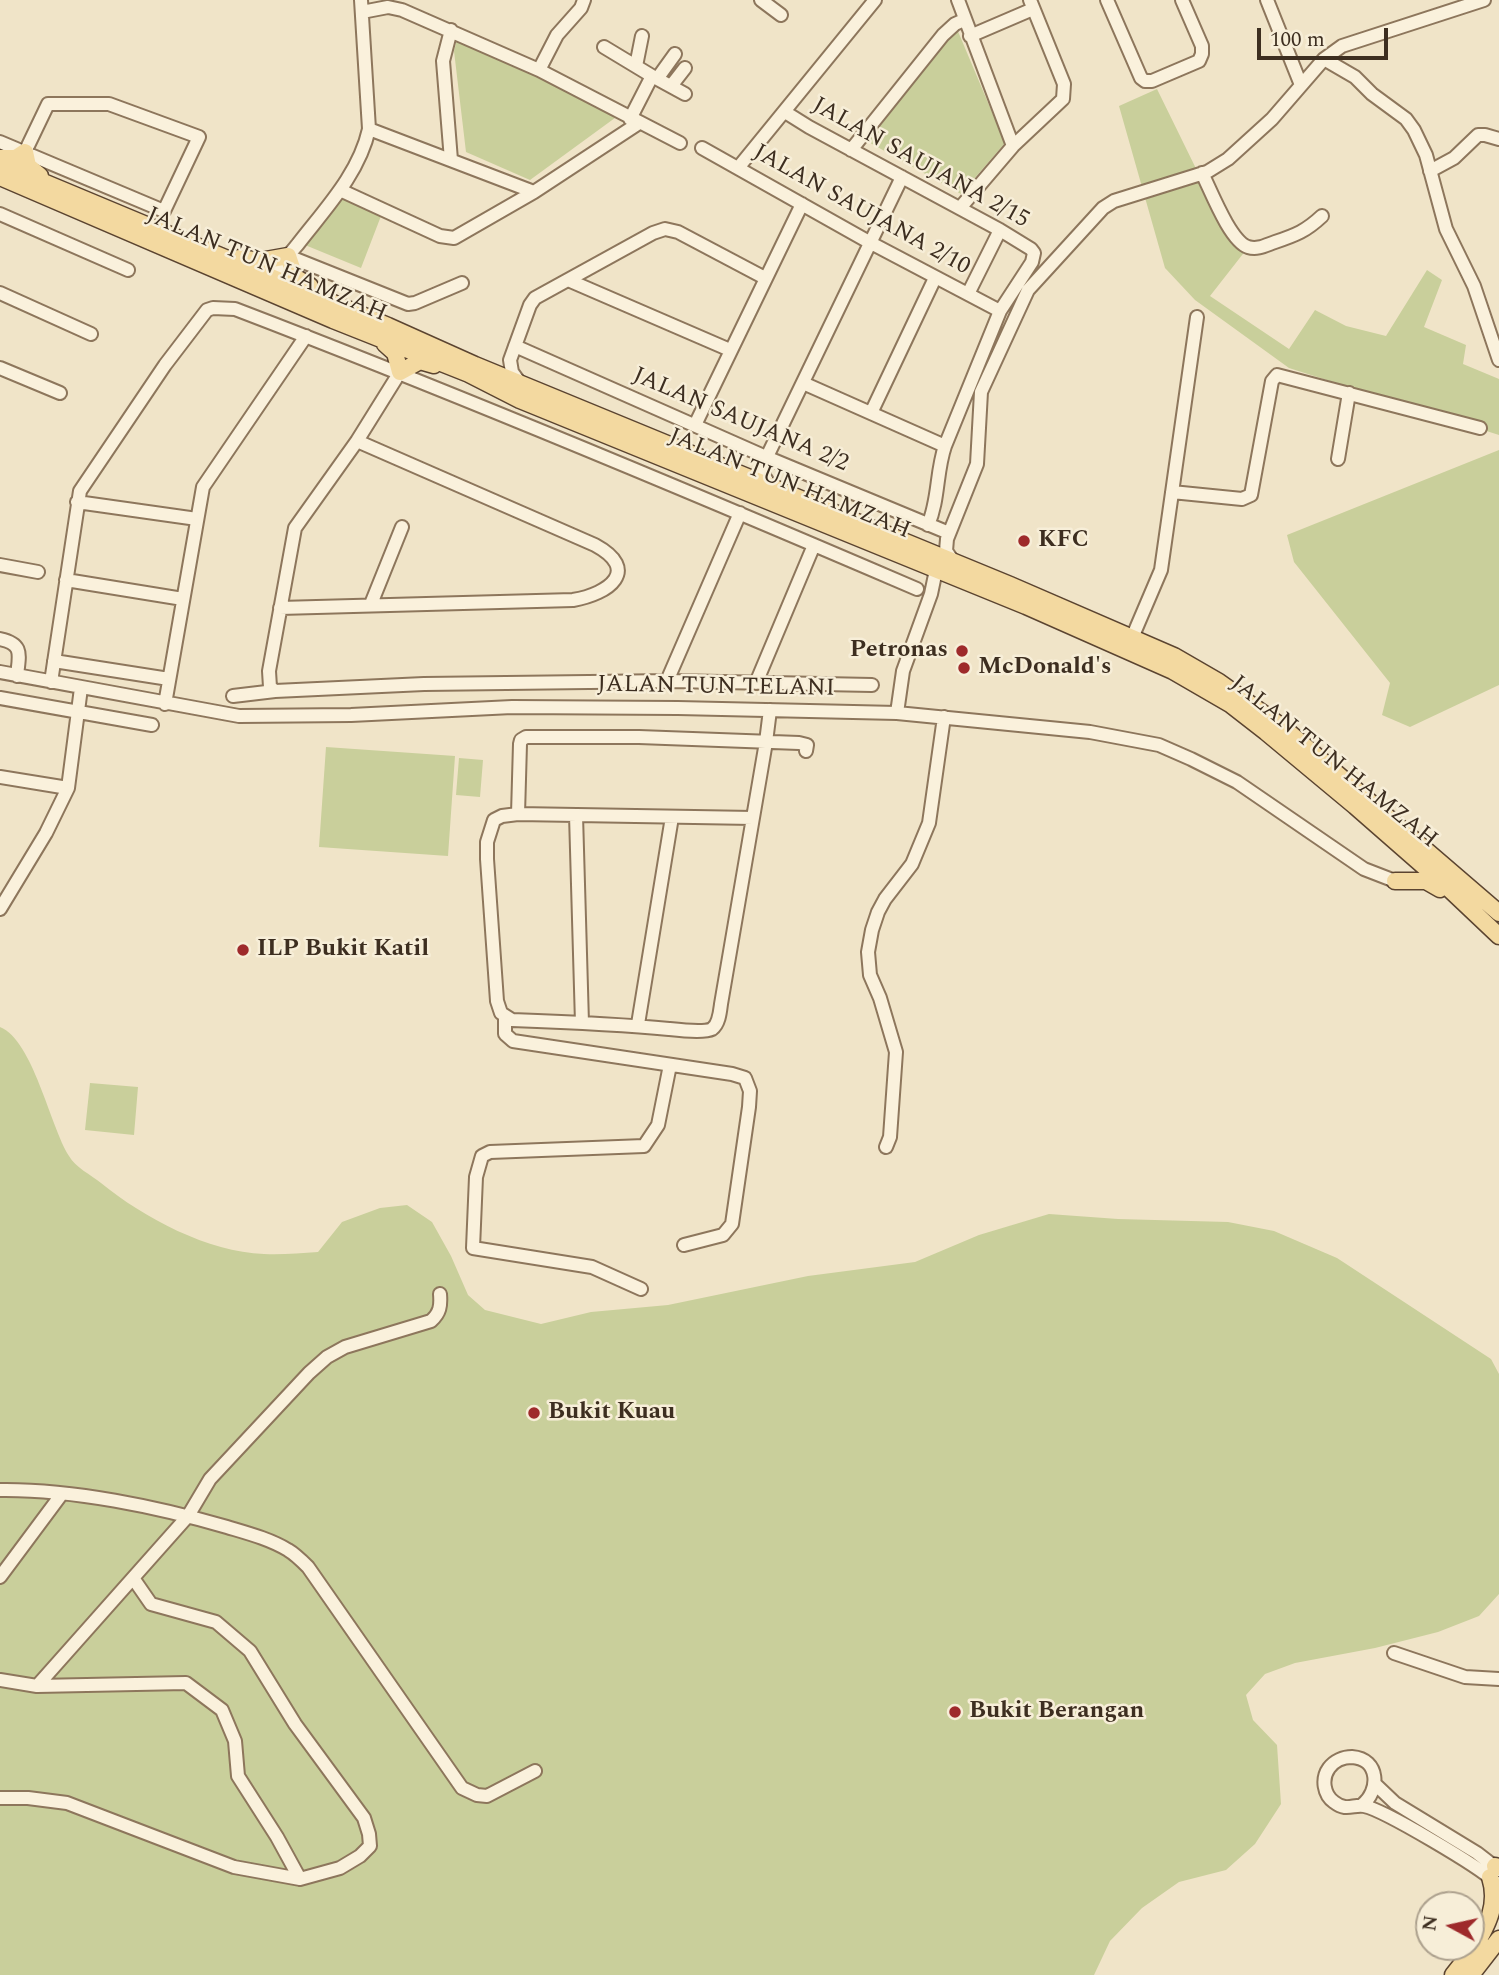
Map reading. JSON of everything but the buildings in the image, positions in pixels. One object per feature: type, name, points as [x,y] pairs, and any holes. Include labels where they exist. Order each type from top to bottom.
[{"type":"main road","points":[[0,158],[16,158],[25,152],[28,166],[34,173],[73,194]]},
{"type":"main road","name":"JALAN TUN HAMZAH","points":[[0,164],[174,236],[333,320],[469,374],[520,400],[1026,606],[1173,671],[1246,716],[1355,806],[1496,933]]},
{"type":"main road","name":"JALAN TUN HAMZAH","points":[[0,177],[270,285],[374,320],[485,369],[953,561],[1174,656],[1260,709],[1499,913]]},
{"type":"main road","points":[[174,236],[246,260],[272,260],[288,256],[299,281],[374,320]]},
{"type":"main road","points":[[333,320],[384,344],[396,353],[400,372],[420,361],[520,400]]},
{"type":"main road","points":[[1355,806],[1411,864],[1405,879],[1395,881]]},
{"type":"main road","points":[[1395,881],[1426,881],[1433,884],[1496,933]]},
{"type":"main road","points":[[1485,1929],[1493,1915],[1496,1873]]},
{"type":"main road","points":[[1485,1935],[1499,1917]]},
{"type":"main road","points":[[1471,1975],[1499,1939]]},
{"type":"main road","points":[[1453,1975],[1464,1961]]},
{"type":"street","points":[[540,70],[557,35],[582,8],[584,0]]},
{"type":"street","points":[[761,0],[781,15]]},
{"type":"street","points":[[738,168],[875,0]]},
{"type":"street","points":[[958,0],[1013,146]]},
{"type":"street","points":[[1107,0],[1141,78],[1152,81],[1199,61],[1202,54],[1202,46],[1182,0]]},
{"type":"street","points":[[1267,0],[1301,85]]},
{"type":"street","points":[[953,561],[946,551],[948,536],[977,464],[981,392],[1028,290],[1093,218],[1114,201],[1202,173],[1228,159],[1248,142],[1324,59],[1342,46],[1484,0]]},
{"type":"street","points":[[960,208],[1013,146],[1065,94],[1064,84],[1031,5],[970,36]]},
{"type":"street","points":[[270,285],[288,256],[340,190],[355,166],[369,129],[362,6],[395,8],[451,30],[540,70],[680,143]]},
{"type":"street","points":[[851,150],[943,35],[964,20]]},
{"type":"street","points":[[451,30],[443,61],[451,160]]},
{"type":"street","points":[[636,66],[642,36]]},
{"type":"street","points":[[604,47],[685,94]]},
{"type":"street","points":[[340,190],[440,236],[454,238],[534,192],[635,121],[654,78],[675,54]]},
{"type":"street","points":[[1324,59],[1355,77],[1372,94],[1406,119],[1420,142],[1446,229],[1474,286],[1499,360]]},
{"type":"street","points":[[671,86],[685,68]]},
{"type":"street","points":[[0,142],[164,211],[199,137],[109,104],[48,104],[25,152]]},
{"type":"street","name":"JALAN SAUJANA 2/15","points":[[785,112],[1000,230],[1031,249],[1033,258]]},
{"type":"street","points":[[369,129],[534,192]]},
{"type":"street","points":[[1430,171],[1454,158],[1478,135],[1499,139]]},
{"type":"street","name":"JALAN SAUJANA 2/10","points":[[702,148],[869,242],[1000,311]]},
{"type":"street","points":[[1202,173],[1235,238],[1248,247],[1260,248],[1292,237],[1307,230],[1322,216]]},
{"type":"street","points":[[739,474],[752,471],[764,461],[902,177]]},
{"type":"street","points":[[695,425],[802,204]]},
{"type":"street","points":[[0,214],[128,270]]},
{"type":"street","points":[[520,383],[512,372],[510,359],[535,298],[653,233],[665,229],[678,232],[765,278]]},
{"type":"street","points":[[968,294],[1000,230]]},
{"type":"street","points":[[288,256],[408,304],[462,283]]},
{"type":"street","points":[[928,525],[944,446],[1000,311],[1033,258],[1051,265]]},
{"type":"street","points":[[871,414],[935,278]]},
{"type":"street","points":[[568,280],[730,350]]},
{"type":"street","points":[[0,293],[91,334]]},
{"type":"street","points":[[51,682],[77,502],[83,484],[165,365],[207,310],[213,308],[235,309],[400,372],[917,589]]},
{"type":"street","points":[[1132,638],[1161,570],[1197,317]]},
{"type":"street","points":[[165,704],[203,487],[306,336]]},
{"type":"street","name":"JALAN SAUJANA 2/2","points":[[515,346],[695,425],[764,461],[928,525],[948,536]]},
{"type":"street","points":[[485,369],[500,367],[510,359]]},
{"type":"street","points":[[0,368],[60,393]]},
{"type":"street","points":[[275,691],[268,680],[295,528],[357,442],[400,372]]},
{"type":"street","points":[[1172,492],[1242,499],[1251,495],[1272,381],[1276,376],[1480,428]]},
{"type":"street","points":[[803,383],[944,446]]},
{"type":"street","points":[[1338,459],[1349,393]]},
{"type":"street","points":[[280,608],[586,598],[608,587],[618,572],[618,565],[613,557],[595,545],[357,442]]},
{"type":"street","points":[[764,461],[764,476],[771,487]]},
{"type":"street","points":[[77,502],[197,519]]},
{"type":"street","points":[[667,681],[740,513]]},
{"type":"street","points":[[371,604],[402,527]]},
{"type":"street","points":[[923,550],[948,536]]},
{"type":"street","points":[[756,683],[814,545]]},
{"type":"street","points":[[0,565],[38,572]]},
{"type":"street","points":[[897,713],[903,671],[932,594],[936,570]]},
{"type":"street","points":[[66,580],[183,599]]},
{"type":"street","points":[[0,639],[17,645],[19,657],[16,676]]},
{"type":"street","points":[[54,661],[169,680]]},
{"type":"street","name":"JALAN TUN TELANI","points":[[0,672],[165,704],[256,717],[512,707],[770,710],[897,713],[1090,732],[1159,745],[1237,782],[1364,869],[1395,881]]},
{"type":"street","points":[[233,696],[275,691],[424,684],[667,681],[872,685]]},
{"type":"street","points":[[0,909],[46,833],[68,788],[82,688]]},
{"type":"street","points":[[0,698],[152,725]]},
{"type":"street","points":[[753,818],[518,814],[494,820],[487,842],[500,1013],[512,1020],[638,1024],[675,1030],[712,1028],[716,1023],[753,818],[770,710]]},
{"type":"street","points":[[886,1147],[890,1137],[896,1052],[888,1020],[870,975],[868,952],[878,912],[912,864],[929,823],[944,717]]},
{"type":"street","points":[[518,814],[520,744],[526,737],[639,737],[766,742],[805,744],[806,751]]},
{"type":"street","points":[[0,777],[68,788]]},
{"type":"street","points":[[576,815],[582,1023]]},
{"type":"street","points":[[638,1024],[672,817]]},
{"type":"street","points":[[505,1018],[505,1034],[513,1041],[745,1078],[750,1091],[732,1224],[723,1235],[684,1245]]},
{"type":"street","points":[[641,1289],[592,1267],[473,1248],[476,1177],[482,1156],[490,1152],[644,1146],[658,1125],[670,1065]]},
{"type":"street","points":[[37,1686],[188,1516],[210,1479],[318,1365],[345,1347],[431,1321],[438,1314],[440,1294]]},
{"type":"street","points":[[0,1490],[27,1490],[188,1516],[269,1541],[288,1550],[309,1567],[462,1788],[487,1796],[535,1771]]},
{"type":"street","points":[[0,1577],[61,1495]]},
{"type":"street","points":[[0,1798],[67,1803],[234,1867],[300,1878],[340,1868],[360,1856],[370,1846],[364,1818],[295,1724],[250,1651],[216,1622],[150,1604],[132,1578]]},
{"type":"street","points":[[1395,1653],[1465,1677],[1499,1679]]},
{"type":"street","points":[[0,1680],[37,1686],[186,1683],[222,1710],[235,1741],[238,1776],[300,1878]]},
{"type":"street","points":[[1357,1758],[1370,1767],[1375,1784],[1395,1803],[1496,1873],[1388,1816],[1362,1805],[1345,1808],[1330,1799],[1324,1784],[1329,1768],[1341,1759],[1357,1758]]},
{"type":"street","points":[[1362,1805],[1373,1792],[1375,1784]]},
{"type":"green space","points":[[957,29],[1005,143],[961,194],[865,140]]},
{"type":"green space","points":[[457,40],[619,115],[530,180],[466,152],[454,51]]},
{"type":"green space","points":[[1157,89],[1231,240],[1246,250],[1210,296],[1289,349],[1315,310],[1346,326],[1386,336],[1427,270],[1442,280],[1424,327],[1466,345],[1463,364],[1499,379],[1499,435],[1289,368],[1195,300],[1165,268],[1119,106]]},
{"type":"green space","points":[[342,198],[381,216],[361,268],[305,245]]},
{"type":"green space","points":[[1499,450],[1499,685],[1410,727],[1382,715],[1390,683],[1294,562],[1287,535]]},
{"type":"green space","points":[[326,747],[455,756],[448,856],[319,847]]},
{"type":"green space","points":[[459,758],[483,760],[480,797],[456,795]]},
{"type":"green space","points":[[0,1027],[12,1035],[22,1048],[72,1160],[118,1196],[157,1220],[199,1240],[221,1247],[243,1252],[291,1254],[318,1252],[342,1222],[380,1208],[407,1205],[432,1222],[468,1295],[485,1310],[541,1324],[591,1312],[668,1305],[808,1276],[915,1262],[979,1235],[1049,1214],[1228,1222],[1274,1231],[1337,1258],[1491,1359],[1499,1374],[1499,1594],[1479,1616],[1438,1632],[1375,1648],[1295,1663],[1265,1674],[1246,1695],[1253,1720],[1277,1745],[1281,1804],[1255,1844],[1226,1870],[1179,1882],[1142,1908],[1110,1941],[1094,1975],[0,1975]]},
{"type":"green space","points":[[90,1083],[138,1087],[134,1135],[85,1130]]},
{"type":"place","name":"KFC","points":[[1024,541]]},
{"type":"place","name":"Petronas","points":[[962,651]]},
{"type":"place","name":"McDonald's","points":[[964,668]]},
{"type":"place","name":"ILP Bukit Katil","points":[[243,950]]},
{"type":"place","name":"Bukit Kuau","points":[[534,1413]]},
{"type":"place","name":"Bukit Berangan","points":[[955,1712]]}]
